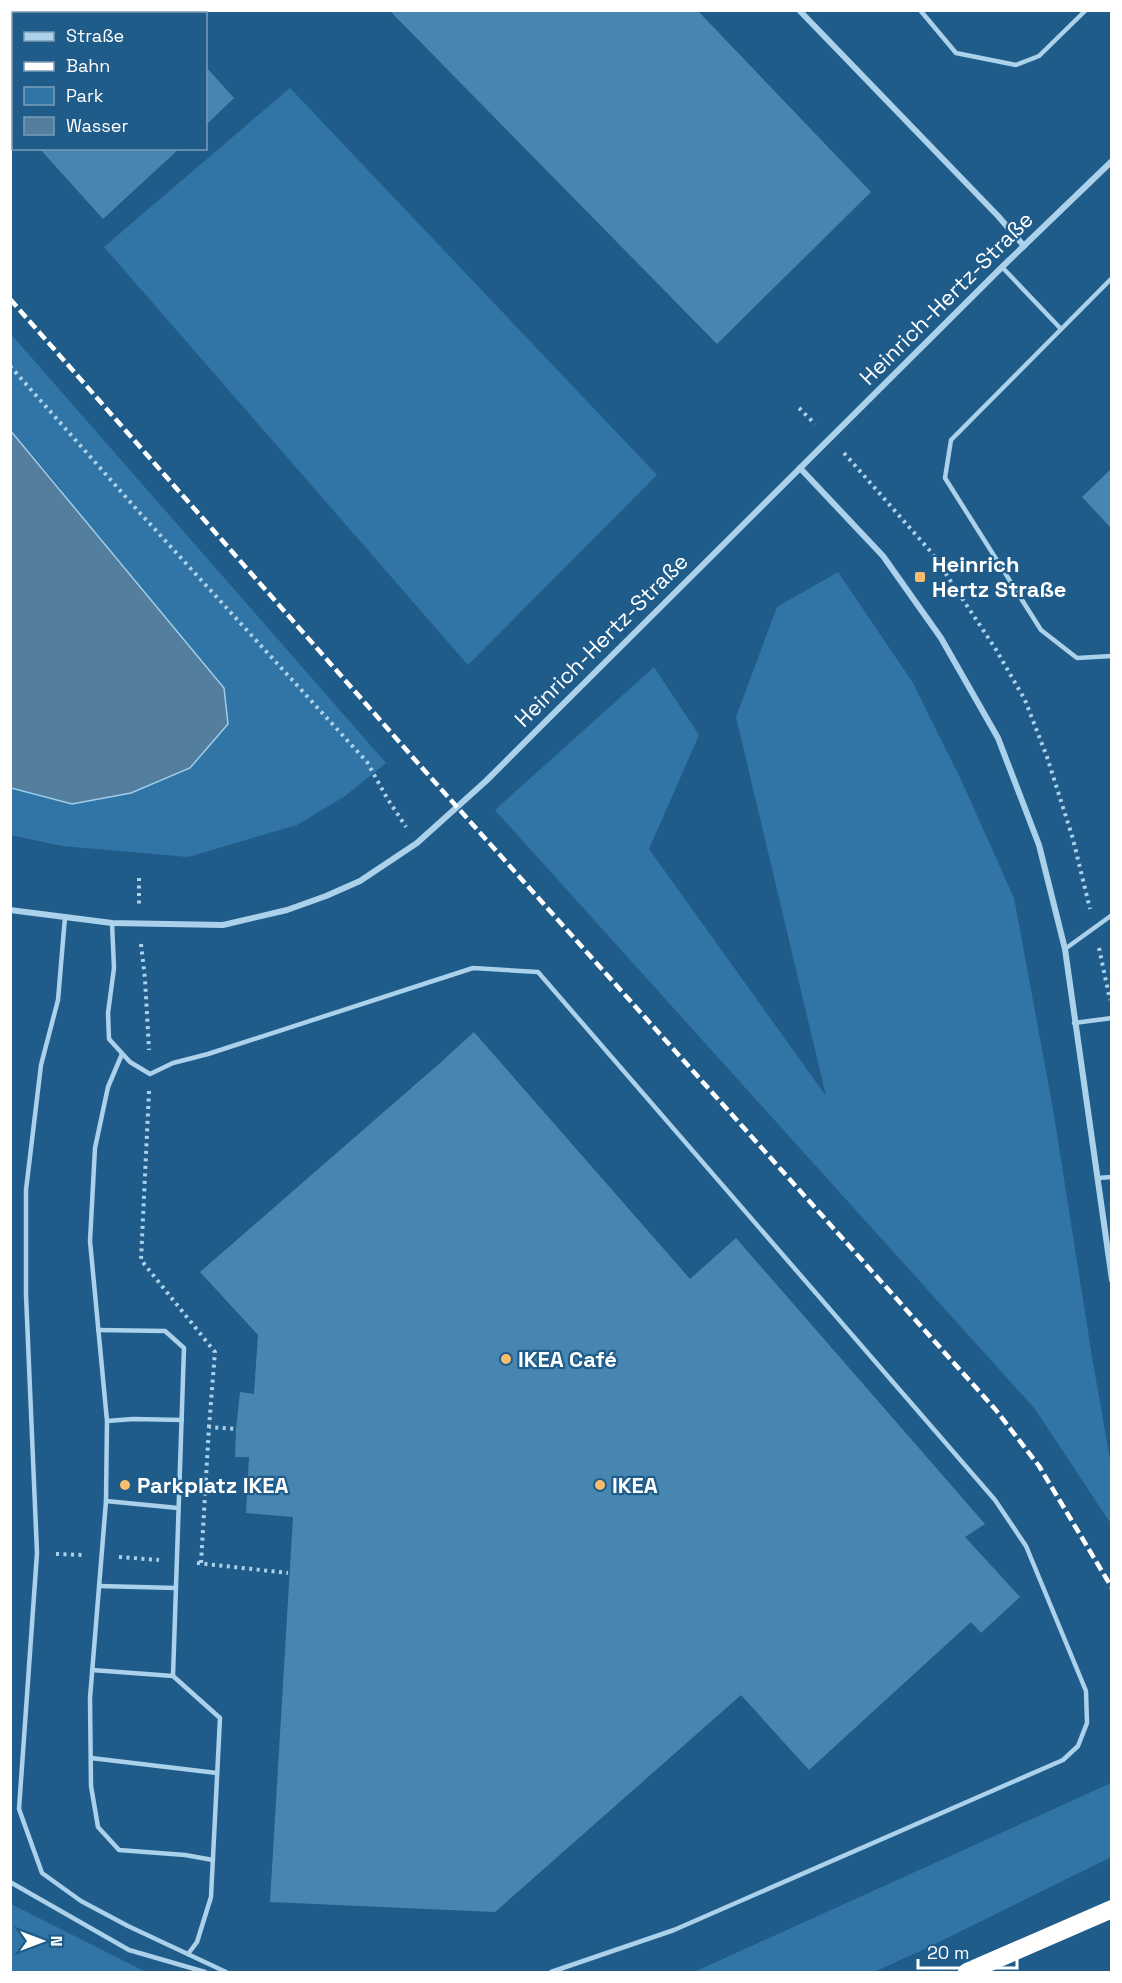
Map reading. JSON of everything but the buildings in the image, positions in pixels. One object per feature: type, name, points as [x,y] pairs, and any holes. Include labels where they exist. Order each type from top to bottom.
[{"type":"highway","points":[[967,1972],[1112,1909]]},
{"type":"street","points":[[799,10],[998,216],[1024,246]]},
{"type":"street","name":"Heinrich-Hertz-Straße","points":[[10,910],[112,923],[223,925],[287,910],[326,897],[360,880],[417,843],[486,781],[1002,267],[1112,161]]},
{"type":"street","points":[[800,468],[883,556],[941,638],[998,738],[1039,845],[1065,949],[1112,1280]]},
{"type":"lane","points":[[920,10],[956,53],[1016,65],[1039,56],[1086,10]]},
{"type":"lane","points":[[1002,267],[1061,329]]},
{"type":"lane","points":[[1112,278],[951,440],[945,478],[1041,630],[1077,658],[1112,656]]},
{"type":"lane","points":[[1065,949],[1112,915]]},
{"type":"lane","points":[[64,917],[58,1000],[41,1065],[26,1190],[26,1295],[37,1553],[19,1809],[42,1873],[81,1901],[226,1972]]},
{"type":"lane","points":[[112,923],[114,968],[108,1013],[109,1039],[130,1062],[150,1074],[173,1063],[208,1054],[472,968],[538,972],[995,1500],[1026,1546],[1086,1691],[1087,1723],[1078,1746],[1063,1760],[674,1930],[551,1972]]},
{"type":"lane","points":[[1074,1023],[1112,1018]]},
{"type":"lane","points":[[122,1054],[108,1087],[95,1148],[90,1241],[106,1421],[106,1502],[90,1698],[91,1786],[98,1827],[119,1850],[213,1860]]},
{"type":"lane","points":[[1097,1178],[1112,1177]]},
{"type":"lane","points":[[98,1330],[165,1331],[184,1348],[173,1676]]},
{"type":"lane","points":[[106,1421],[182,1420]]},
{"type":"lane","points":[[106,1502],[178,1508]]},
{"type":"lane","points":[[99,1586],[176,1588]]},
{"type":"lane","points":[[92,1670],[173,1676],[220,1719],[211,1897],[197,1942],[188,1954]]},
{"type":"lane","points":[[91,1758],[217,1773]]},
{"type":"lane","points":[[10,1882],[129,1950],[205,1972]]},
{"type":"path","points":[[10,366],[140,513],[368,762],[387,798],[417,843]]},
{"type":"path","points":[[139,878],[139,924],[147,998],[150,1074],[141,1260],[215,1352],[201,1563]]},
{"type":"path","points":[[209,1426],[236,1429]]},
{"type":"green space","points":[[290,88],[657,475],[468,665],[104,247]]},
{"type":"green space","points":[[10,333],[386,763],[345,796],[297,825],[188,857],[62,846],[11,835],[11,788],[72,804],[61,489],[11,430]]},
{"type":"green space","points":[[838,572],[913,683],[962,782],[1014,898],[1053,1109],[1111,1465],[1111,1524],[1035,1409],[495,810],[654,667],[699,735],[649,849],[826,1096],[736,717],[777,607]]},
{"type":"green space","points":[[1111,1783],[1111,1857],[874,1972],[694,1972]]},
{"type":"green space","points":[[11,1904],[146,1972],[11,1972]]},
{"type":"water","points":[[10,430],[224,688],[228,724],[190,768],[131,793],[72,804],[11,788]]},
{"type":"railway","points":[[10,299],[424,770],[995,1409],[1039,1466],[1112,1588]]},
{"type":"place","name":"Heinrich Hertz Straße","points":[[920,577]]},
{"type":"place","name":"IKEA Café","points":[[506,1359]]},
{"type":"place","name":"Parkplatz IKEA","points":[[125,1485]]},
{"type":"place","name":"IKEA","points":[[600,1485]]}]
